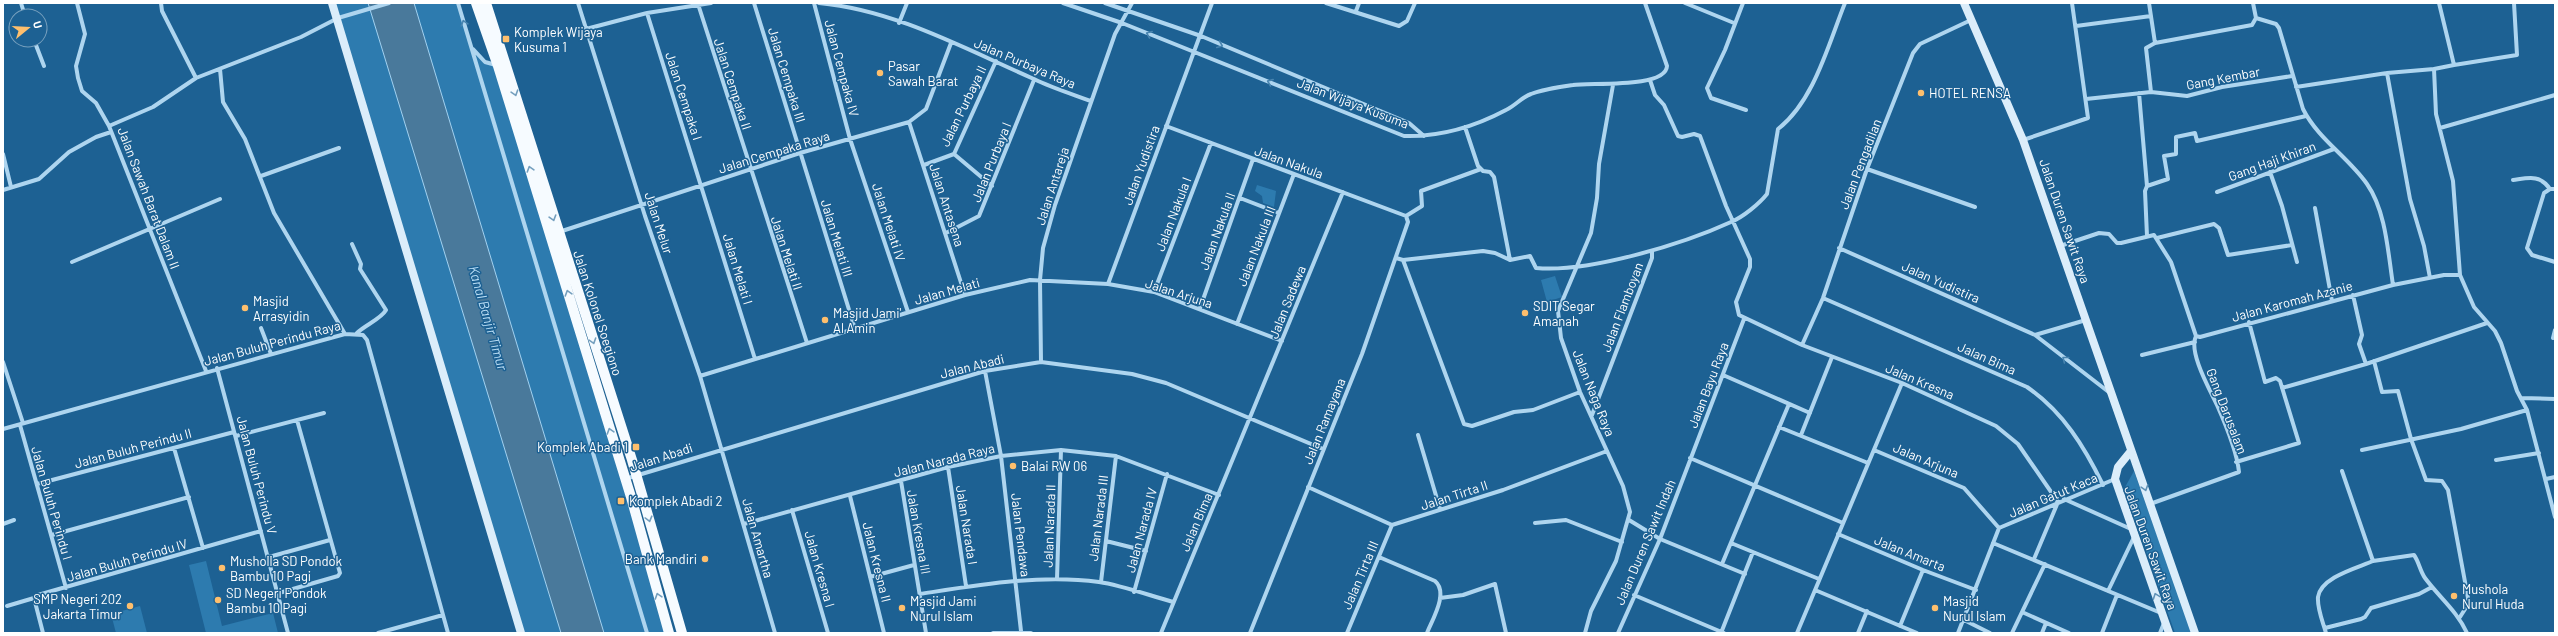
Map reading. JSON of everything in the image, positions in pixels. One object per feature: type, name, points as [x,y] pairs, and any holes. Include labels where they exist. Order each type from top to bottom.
[{"type":"main road","name":"Jalan Kolonel Soegiono","points":[[476,3],[498,66],[625,479],[669,633]]},
{"type":"main road","name":"Jalan Kolonel Soegiono","points":[[486,3],[558,232],[637,475],[682,633]]},
{"type":"street","points":[[78,3],[85,34],[76,66],[78,78],[82,91],[96,103],[109,126]]},
{"type":"street","points":[[161,3],[162,11],[196,78]]},
{"type":"street","points":[[332,3],[338,18],[521,631]]},
{"type":"street","name":"Jalan Sawah Barat Dalam II","points":[[206,371],[109,126],[153,107],[196,78],[300,37],[338,18],[389,3]]},
{"type":"street","points":[[458,3],[647,633]]},
{"type":"street","name":"Jalan Melur","points":[[578,3],[642,204],[700,376],[721,448]]},
{"type":"street","points":[[586,29],[647,12],[711,3]]},
{"type":"street","name":"Jalan Cempaka III","points":[[754,3],[800,153]]},
{"type":"street","name":"Jalan Cempaka IV","points":[[814,3],[850,139]]},
{"type":"street","name":"Jalan Purbaya Raya","points":[[819,3],[846,6],[900,23],[996,61],[1034,80],[1091,101]]},
{"type":"street","points":[[900,23],[907,3]]},
{"type":"street","name":"Jalan Wijaya Kusuma","points":[[1064,3],[1122,23],[1404,136],[1424,136]]},
{"type":"street","name":"Jalan Wijaya Kusuma","points":[[1105,3],[1201,36],[1409,123],[1424,136]]},
{"type":"street","name":"Jalan Antareja","points":[[1041,362],[1040,280],[1043,248],[1055,205],[1115,34],[1129,12],[1132,3]]},
{"type":"street","name":"Jalan Yudistira","points":[[1108,284],[1212,3]]},
{"type":"street","points":[[1326,3],[1356,11],[1399,26],[1407,21],[1415,3]]},
{"type":"street","points":[[1356,11],[1359,3]]},
{"type":"street","points":[[1424,136],[1465,128],[1508,109],[1532,94],[1580,84],[1613,85],[1650,80],[1664,72],[1667,66],[1645,3]]},
{"type":"street","points":[[1685,3],[1734,23]]},
{"type":"street","points":[[1743,3],[1734,23],[1725,50],[1707,88],[1711,98],[1746,110]]},
{"type":"street","points":[[1396,258],[1403,260],[1483,251],[1495,253],[1510,260],[1530,256],[1536,268],[1577,267],[1652,251],[1733,222],[1767,194],[1778,129],[1792,119],[1805,102],[1845,3]]},
{"type":"street","name":"Jalan Duren Sawit Raya","points":[[1964,3],[2023,140],[2087,320],[2110,393],[2131,451],[2141,471],[2150,504],[2195,633]]},
{"type":"street","points":[[2023,140],[2087,119],[2086,99],[2072,3]]},
{"type":"street","points":[[2149,3],[2155,43]]},
{"type":"street","points":[[2150,92],[2146,48],[2155,43],[2252,25],[2256,18],[2252,3]]},
{"type":"street","points":[[2439,3],[2454,65]]},
{"type":"street","points":[[2296,87],[2387,73],[2434,70],[2454,65],[2517,55],[2514,3]]},
{"type":"street","name":"Jalan Cempaka II","points":[[698,4],[750,170]]},
{"type":"street","name":"Jalan Cempaka I","points":[[647,12],[702,185]]},
{"type":"street","points":[[2076,26],[2151,16]]},
{"type":"street","points":[[2256,18],[2276,24],[2279,28],[2292,76],[2306,116],[2334,149],[2358,172],[2371,191],[2386,243],[2392,285]]},
{"type":"street","name":"Jalan Pengadilan","points":[[1802,345],[1823,298],[1867,169],[1917,47],[1971,20]]},
{"type":"street","name":"Jalan Cempaka Raya","points":[[558,232],[800,153],[909,122],[926,109],[951,43]]},
{"type":"street","points":[[470,44],[485,62],[498,66]]},
{"type":"street","points":[[37,48],[44,66]]},
{"type":"street","name":"Jalan Purbaya II","points":[[924,165],[954,154],[996,61]]},
{"type":"street","points":[[220,69],[223,102],[245,139],[261,176],[274,213],[345,334]]},
{"type":"street","points":[[2434,70],[2436,108],[2453,181],[2460,275],[2474,307],[2501,343],[2513,382],[2527,410],[2540,453],[2555,517]]},
{"type":"street","points":[[2387,73],[2410,199],[2424,246],[2430,278]]},
{"type":"street","name":"Gang Kembar","points":[[2086,99],[2150,92],[2187,96],[2222,87],[2292,76]]},
{"type":"street","name":"Jalan Purbaya I","points":[[946,234],[979,216],[1034,80]]},
{"type":"street","points":[[1650,80],[1653,91],[1664,105],[1678,136],[1682,137],[1694,134],[1700,136],[1733,222],[1750,259],[1750,267],[1736,302],[1737,310],[1744,319]]},
{"type":"street","name":"Jalan Naga Raya","points":[[1585,633],[1591,611],[1609,578],[1622,542],[1629,520],[1628,499],[1592,414],[1580,392],[1561,338],[1558,311],[1591,233],[1597,198],[1599,164],[1613,85]]},
{"type":"street","points":[[2140,93],[2147,186],[2145,191],[2147,236]]},
{"type":"street","points":[[2440,128],[2555,95]]},
{"type":"street","points":[[2147,186],[2168,179],[2164,156],[2176,154],[2176,137],[2195,133],[2197,141],[2306,116]]},
{"type":"street","name":"Jalan Antasena","points":[[909,122],[965,295]]},
{"type":"street","name":"Jalan Nakula","points":[[1166,126],[1253,160],[1406,216]]},
{"type":"street","points":[[1465,128],[1481,169]]},
{"type":"street","points":[[3,190],[39,179],[70,152],[96,136],[111,132]]},
{"type":"street","name":"Jalan Melati IV","points":[[850,139],[908,312]]},
{"type":"street","name":"Jalan Nakula I","points":[[1154,292],[1211,143]]},
{"type":"street","points":[[261,176],[339,148]]},
{"type":"street","name":"Gang Haji Khiran","points":[[2217,192],[2334,149]]},
{"type":"street","name":"Jalan Melati III","points":[[800,153],[855,328]]},
{"type":"street","points":[[3,154],[11,187]]},
{"type":"street","points":[[954,154],[992,186]]},
{"type":"street","name":"Jalan Nakula II","points":[[1200,308],[1253,160]]},
{"type":"street","points":[[1406,216],[1422,206],[1421,191],[1481,169],[1490,172],[1494,177],[1510,260]]},
{"type":"street","points":[[1867,169],[1975,207]]},
{"type":"street","name":"Jalan Melati II","points":[[750,170],[806,343]]},
{"type":"street","points":[[2270,172],[2282,206],[2297,262]]},
{"type":"street","name":"Jalan Nakula III","points":[[1237,324],[1294,174]]},
{"type":"street","points":[[2513,180],[2534,177],[2542,180],[2550,189]]},
{"type":"street","name":"Jalan Melati I","points":[[702,185],[755,359]]},
{"type":"street","points":[[2554,261],[2532,255],[2527,248],[2544,193],[2550,189],[2555,189]]},
{"type":"street","name":"Jalan Sadewa","points":[[1249,419],[1343,192]]},
{"type":"street","points":[[1240,198],[1279,213]]},
{"type":"street","points":[[72,262],[220,199]]},
{"type":"street","points":[[2316,208],[2332,301]]},
{"type":"street","name":"Jalan Ramayana","points":[[1250,633],[1362,354],[1408,222],[1406,216]]},
{"type":"street","points":[[2157,238],[2214,224],[2219,228],[2228,255],[2292,245]]},
{"type":"street","points":[[2060,246],[2099,233],[2109,234],[2117,243],[2154,235],[2157,238],[2171,262],[2196,336],[2194,342],[2142,355]]},
{"type":"street","points":[[352,244],[361,264],[360,269],[386,310],[383,316],[367,323],[357,333]]},
{"type":"street","name":"Jalan Yudistira","points":[[1839,248],[2035,335],[2110,393]]},
{"type":"street","name":"Jalan Flamboyan","points":[[1592,414],[1652,258],[1652,251]]},
{"type":"street","points":[[1403,260],[1464,424],[1472,426],[1514,412],[1533,410],[1580,392]]},
{"type":"street","name":"Jalan Karomah Azanie","points":[[2196,336],[2200,337],[2249,322],[2392,285],[2451,274],[2460,275]]},
{"type":"street","name":"Jalan Arjuna","points":[[1040,280],[1108,284],[1154,292],[1200,308],[1282,341]]},
{"type":"street","name":"Jalan Melati","points":[[700,376],[965,295],[1040,280]]},
{"type":"street","points":[[2353,295],[2362,335],[2359,344],[2366,364]]},
{"type":"street","name":"Jalan Bima","points":[[1823,298],[2027,387],[2042,398],[2067,422],[2087,454],[2103,485]]},
{"type":"street","name":"Jalan Kresna","points":[[1744,319],[1802,345],[1902,383],[1980,418],[2006,434],[2030,460],[2058,502]]},
{"type":"street","name":"Jalan Bayu Raya","points":[[1690,458],[1744,319]]},
{"type":"street","points":[[2035,335],[2087,320]]},
{"type":"street","points":[[2236,462],[2299,442],[2278,379],[2265,382],[2249,322]]},
{"type":"street","points":[[2282,388],[2366,364],[2487,323]]},
{"type":"street","points":[[261,328],[271,354]]},
{"type":"street","points":[[2553,338],[2555,330]]},
{"type":"street","name":"Jalan Buluh Perindu Raya","points":[[3,429],[206,371],[345,334],[357,333],[363,335],[367,340],[448,633]]},
{"type":"street","name":"Gang Darusalam","points":[[2150,504],[2237,473],[2239,469],[2216,404],[2202,378],[2194,342]]},
{"type":"street","points":[[1801,435],[1832,357]]},
{"type":"street","points":[[2374,361],[2382,392],[2398,391],[2411,440],[2426,481],[2442,481],[2451,500],[2454,532],[2468,598],[2467,606],[2460,617]]},
{"type":"street","name":"Jalan Buluh Perindu I","points":[[3,362],[66,588]]},
{"type":"street","name":"Jalan Abadi","points":[[625,479],[721,448],[985,371],[1041,362],[1105,369],[1158,381],[1323,448]]},
{"type":"street","name":"Jalan Buluh Perindu V","points":[[217,368],[279,593],[288,633]]},
{"type":"street","name":"Jalan Pendawa","points":[[985,371],[1001,456],[1017,582],[1021,632]]},
{"type":"street","points":[[1723,375],[1810,413]]},
{"type":"street","points":[[1797,633],[1902,383]]},
{"type":"street","points":[[2521,398],[2555,399]]},
{"type":"street","points":[[1722,564],[1789,404]]},
{"type":"street","points":[[2362,450],[2461,429],[2527,410]]},
{"type":"street","name":"Jalan Buluh Perindu II","points":[[37,484],[174,448],[324,413]]},
{"type":"street","name":"Jalan Bima","points":[[1161,633],[1249,419]]},
{"type":"street","points":[[279,593],[340,575],[297,420]]},
{"type":"street","points":[[1779,427],[1868,463]]},
{"type":"street","points":[[1418,435],[1440,509]]},
{"type":"street","points":[[174,448],[203,548]]},
{"type":"street","name":"Jalan Amartha","points":[[721,448],[775,633]]},
{"type":"street","name":"Jalan Narada Raya","points":[[744,524],[792,510],[850,496],[948,467],[1001,456],[1061,450],[1116,456],[1167,474],[1219,495]]},
{"type":"street","name":"Jalan Narada II","points":[[1057,579],[1061,450]]},
{"type":"street","name":"Jalan Arjuna","points":[[1874,450],[1964,488],[1999,528]]},
{"type":"street","name":"Jalan Tirta II","points":[[1392,525],[1503,490],[1607,451]]},
{"type":"street","name":"Jalan Duren Sawit Raya","points":[[2131,451],[2118,467],[2115,479],[2169,633]]},
{"type":"street","points":[[2496,460],[2540,453]]},
{"type":"street","name":"Jalan Narada III","points":[[1101,582],[1116,456]]},
{"type":"street","points":[[1690,458],[1843,523]]},
{"type":"street","name":"Jalan Duren Sawit Indah","points":[[1618,633],[1660,539],[1690,458]]},
{"type":"street","name":"Jalan Narada I","points":[[948,467],[966,586]]},
{"type":"street","points":[[2342,471],[2373,561]]},
{"type":"street","name":"Jalan Narada IV","points":[[1134,592],[1167,474]]},
{"type":"street","points":[[2546,479],[2555,478]]},
{"type":"street","name":"Jalan Gatut Kaca","points":[[1999,528],[2064,499],[2103,485],[2115,479]]},
{"type":"street","name":"Jalan Kresna III","points":[[901,481],[926,633]]},
{"type":"street","points":[[1308,487],[1392,525]]},
{"type":"street","name":"Jalan Kresna II","points":[[850,496],[884,633]]},
{"type":"street","points":[[52,535],[188,497]]},
{"type":"street","points":[[2064,499],[2133,533],[2108,591]]},
{"type":"street","points":[[2034,559],[2058,502]]},
{"type":"street","name":"Jalan Kresna I","points":[[792,510],[828,633]]},
{"type":"street","points":[[3,524],[14,520]]},
{"type":"street","points":[[1535,523],[1566,520],[1622,542]]},
{"type":"street","points":[[1629,520],[1660,539],[1745,574]]},
{"type":"street","name":"Jalan Tirta III","points":[[1347,633],[1392,525]]},
{"type":"street","points":[[1958,633],[1999,528]]},
{"type":"street","name":"Jalan Buluh Perindu IV","points":[[7,606],[34,598],[38,594],[66,588],[261,532]]},
{"type":"street","name":"Jalan Amarta","points":[[1838,534],[1923,570],[1976,590]]},
{"type":"street","points":[[269,557],[330,540]]},
{"type":"street","points":[[1106,541],[1146,550]]},
{"type":"street","points":[[1731,543],[1819,579]]},
{"type":"street","points":[[1993,543],[2108,591],[2163,617],[2160,633]]},
{"type":"street","points":[[1634,595],[1722,633],[1753,552]]},
{"type":"street","points":[[2432,587],[2419,594],[2371,608],[2365,617],[2325,631],[2318,597],[2321,588],[2330,581],[2373,561],[2413,554],[2432,587],[2460,617],[2467,633]]},
{"type":"street","points":[[1379,557],[1435,581],[1439,586],[1440,598],[1426,633]]},
{"type":"street","points":[[2012,633],[2045,564]]},
{"type":"street","points":[[870,577],[914,565]]},
{"type":"street","points":[[1900,626],[1923,570]]},
{"type":"street","points":[[920,594],[966,586],[1057,579],[1101,582],[1173,602]]},
{"type":"street","points":[[1440,598],[1463,595],[1495,584],[1506,633]]},
{"type":"street","points":[[1815,590],[1917,633]]},
{"type":"street","points":[[2102,633],[2117,595]]},
{"type":"street","points":[[34,598],[43,633]]},
{"type":"street","points":[[1858,633],[1867,611]]},
{"type":"street","points":[[2022,612],[2069,633]]},
{"type":"street","points":[[378,633],[443,615]]},
{"type":"street","points":[[1964,620],[1990,633]]},
{"type":"street","points":[[2042,633],[2046,623]]},
{"type":"street","points":[[993,633],[1031,633]]},
{"type":"shaded area","points":[[332,3],[458,3],[466,32],[474,49],[488,62],[498,66],[669,633],[521,633]]},
{"type":"shaded area","points":[[1257,185],[1276,191],[1274,207],[1263,203],[1262,196],[1255,191]]},
{"type":"shaded area","points":[[1555,276],[1562,297],[1547,302],[1541,280]]},
{"type":"shaded area","points":[[2134,471],[2192,633],[2175,633],[2124,489]]},
{"type":"shaded area","points":[[206,561],[222,626],[273,613],[278,633],[206,633],[189,565]]},
{"type":"shaded area","points":[[140,606],[147,633],[116,633],[111,614]]},
{"type":"water","name":"Kanal Banjir Timur","points":[[368,3],[414,3],[604,633],[561,633]]},
{"type":"place","name":"Komplek Wijaya Kusuma 1","points":[[506,39]]},
{"type":"place","name":"Pasar Sawah Barat","points":[[880,73]]},
{"type":"place","name":"HOTEL RENSA","points":[[1921,93]]},
{"type":"place","name":"Masjid Arrasyidin","points":[[245,308]]},
{"type":"place","name":"SDIT Segar Amanah","points":[[1525,313]]},
{"type":"place","name":"Masjid Jami' Al Amin","points":[[825,320]]},
{"type":"place","name":"Komplek Abadi 1","points":[[636,447]]},
{"type":"place","name":"Balai RW 06","points":[[1013,466]]},
{"type":"place","name":"Komplek Abadi 2","points":[[621,501]]},
{"type":"place","name":"Bank Mandiri","points":[[705,559]]},
{"type":"place","name":"Musholla SD Pondok Bambu 10 Pagi","points":[[222,568]]},
{"type":"place","name":"Mushola Nurul Huda","points":[[2454,596]]},
{"type":"place","name":"SD Negeri Pondok Bambu 10 Pagi","points":[[218,600]]},
{"type":"place","name":"SMP Negeri 202 Jakarta Timur","points":[[130,606]]},
{"type":"place","name":"Masjid Jami Nurul Islam","points":[[902,608]]},
{"type":"place","name":"Masjid Nurul Islam","points":[[1935,608]]}]
